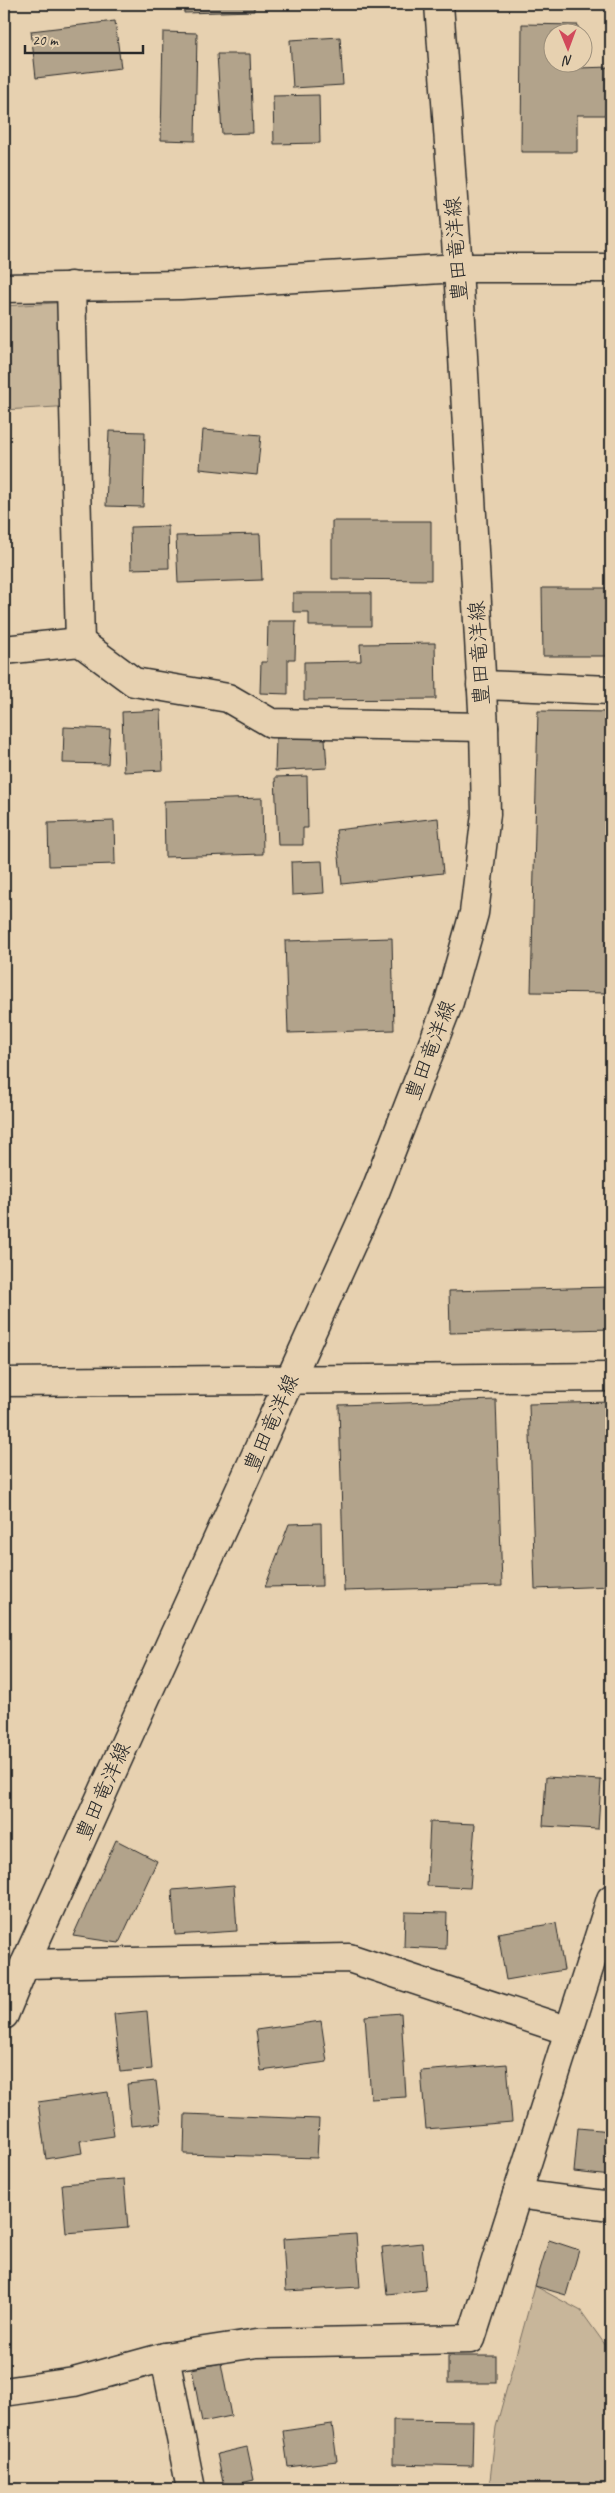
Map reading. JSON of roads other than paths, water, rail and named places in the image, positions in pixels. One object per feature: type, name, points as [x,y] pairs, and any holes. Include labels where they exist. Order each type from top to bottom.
[{"type":"street","name":"豊田竜洋線","points":[[4,2015],[25,1964],[375,1192],[450,1002],[474,913],[486,814],[484,727],[458,268],[440,4]]},
{"type":"street","points":[[4,288],[181,284],[458,268],[611,268]]},
{"type":"street","points":[[71,286],[80,642]]},
{"type":"street","points":[[4,650],[80,642],[134,682],[228,698],[271,722],[484,727]]},
{"type":"street","points":[[481,685],[611,690]]},
{"type":"street","points":[[4,1382],[292,1378],[611,1377]]},
{"type":"street","points":[[4,2392],[74,2382],[164,2357],[257,2343],[471,2339],[611,1899]]},
{"type":"street","points":[[25,1964],[349,1958],[569,2031]]},
{"type":"street","points":[[517,2194],[611,2206]]},
{"type":"street","points":[[164,2357],[192,2489]]}]
